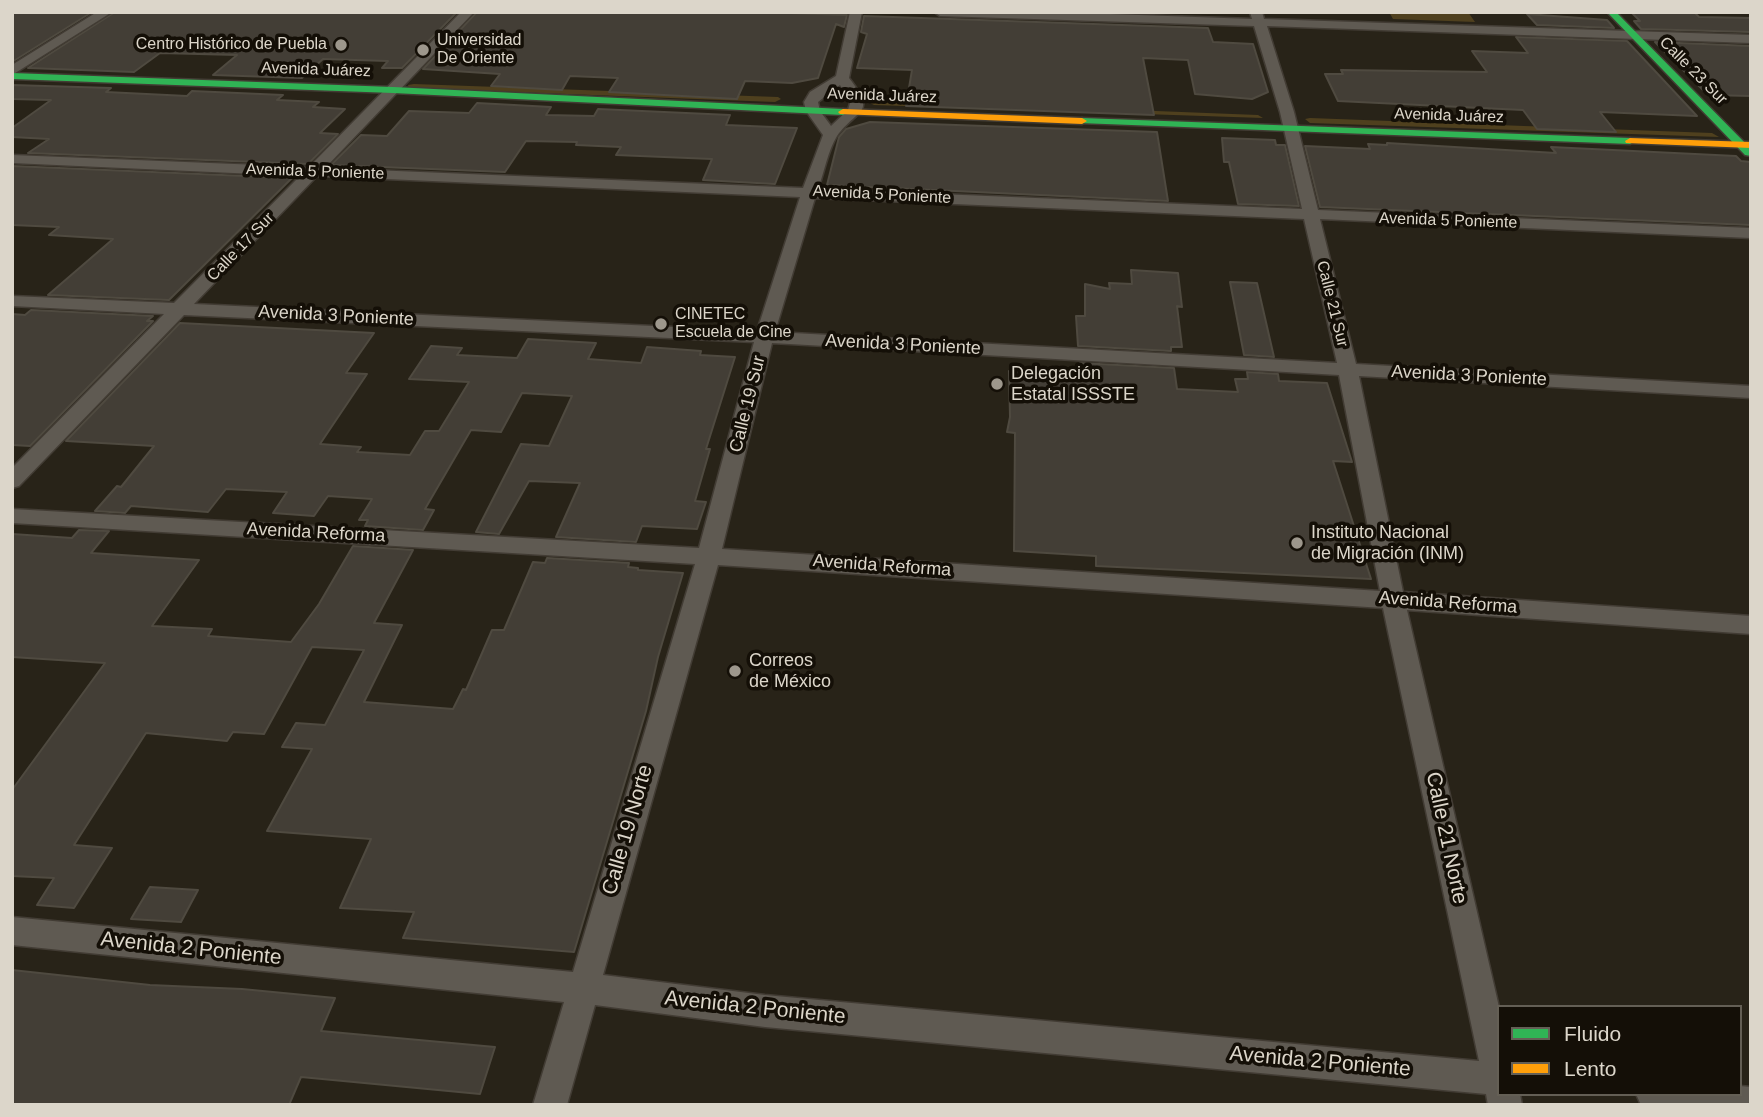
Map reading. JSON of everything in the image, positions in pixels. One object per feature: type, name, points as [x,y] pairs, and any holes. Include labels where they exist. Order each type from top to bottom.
[{"type":"main road","name":"Calle 23 Sur","points":[[1611,12],[1748,148]]},
{"type":"main road","name":"Avenida Juárez","points":[[14,70],[814,103],[854,112],[1288,116],[1748,148]]},
{"type":"main road","name":"Avenida Juárez","points":[[814,103],[862,95]]},
{"type":"main road","points":[[1588,123],[1751,129]]},
{"type":"street","points":[[14,70],[106,12]]},
{"type":"street","name":"Calle 17 Sur","points":[[12,481],[468,12]]},
{"type":"street","points":[[830,135],[814,103],[842,78],[856,12]]},
{"type":"street","points":[[940,12],[1258,18],[1751,39]]},
{"type":"street","name":"Calle 21 Sur","points":[[1258,18],[1288,116],[1348,370],[1393,599]]},
{"type":"street","points":[[842,78],[862,95],[854,112]]},
{"type":"street","name":"Calle 19 Sur","points":[[709,555],[764,337],[809,192],[830,135],[854,112]]},
{"type":"street","name":"Avenida 5 Poniente","points":[[12,159],[1751,233]]},
{"type":"street","name":"Avenida 3 Poniente","points":[[12,301],[764,337],[1751,392]]},
{"type":"street","name":"Avenida Reforma","points":[[12,516],[709,555],[1751,625]]},
{"type":"street","name":"Calle 19 Norte","points":[[550,1105],[581,988],[709,555]]},
{"type":"street","name":"Calle 21 Norte","points":[[1393,599],[1497,1069]]},
{"type":"street","name":"Avenida 2 Poniente","points":[[12,932],[581,988],[779,1012],[1497,1078]]},
{"type":"street","points":[[1673,1096],[1751,1104]]},
{"type":"shaded area","points":[[1389,12],[1468,12],[1475,22],[1393,19]]},
{"type":"shaded area","points":[[408,85],[781,99],[775,102],[409,88]]},
{"type":"shaded area","points":[[876,100],[1258,115],[1263,118],[870,103]]},
{"type":"shaded area","points":[[1305,119],[1712,133],[1719,137],[1310,123]]},
{"type":"building","points":[[12,12],[92,12],[12,62]]},
{"type":"building","points":[[115,12],[457,12],[402,68],[382,68],[388,61],[323,59],[302,78],[213,75],[237,55],[160,53],[134,72],[28,68]]},
{"type":"building","points":[[477,12],[761,12],[847,15],[844,27],[836,24],[818,78],[792,83],[745,81],[737,99],[609,92],[618,78],[570,76],[562,90],[491,86],[500,74],[423,69]]},
{"type":"building","points":[[1631,12],[1694,12],[1699,17],[1751,18],[1751,32],[1641,29],[1634,21],[1640,21]]},
{"type":"building","points":[[1527,14],[1607,20],[1614,28],[1537,25]]},
{"type":"building","points":[[864,16],[1208,28],[1213,42],[1253,44],[1268,92],[1252,99],[1195,94],[1188,60],[1143,58],[1154,115],[906,106],[912,70],[857,68],[867,34],[861,32]]},
{"type":"building","points":[[1516,37],[1627,41],[1697,116],[1600,112],[1616,132],[1537,129],[1523,110],[1338,101],[1325,74],[1343,74],[1341,70],[1487,72],[1472,51],[1528,53]]},
{"type":"building","points":[[1655,42],[1751,46],[1751,96],[1708,95]]},
{"type":"building","points":[[12,85],[111,88],[106,92],[187,96],[192,91],[283,95],[277,100],[319,102],[313,107],[345,109],[320,133],[338,134],[308,164],[28,153],[49,139],[12,137],[12,128],[51,100],[12,99]]},
{"type":"building","points":[[477,103],[551,107],[546,115],[594,116],[598,109],[730,115],[726,125],[797,128],[775,184],[703,180],[712,159],[616,155],[621,147],[576,145],[577,142],[526,141],[505,172],[331,165],[361,135],[387,136],[409,111],[469,113]]},
{"type":"building","points":[[870,122],[1157,132],[1168,201],[827,185],[839,137],[846,129]]},
{"type":"building","points":[[1222,138],[1275,140],[1276,145],[1285,145],[1299,206],[1238,204],[1229,162],[1224,162]]},
{"type":"building","points":[[1368,144],[1556,153],[1551,147],[1736,156],[1741,161],[1751,162],[1751,225],[1320,207],[1305,146],[1370,149]]},
{"type":"building","points":[[12,166],[292,178],[169,300],[48,295],[113,239],[49,235],[59,227],[12,225]]},
{"type":"building","points":[[1131,270],[1178,273],[1182,307],[1177,306],[1182,347],[1171,347],[1171,351],[1078,346],[1076,316],[1085,316],[1085,284],[1110,289],[1109,283],[1132,284]]},
{"type":"building","points":[[1230,282],[1257,283],[1274,357],[1244,355]]},
{"type":"building","points":[[31,310],[153,316],[147,321],[153,321],[30,446],[12,445],[12,314],[25,315]]},
{"type":"building","points":[[180,323],[374,333],[346,373],[367,374],[320,444],[361,447],[357,452],[410,455],[425,431],[439,431],[469,382],[409,379],[431,346],[462,348],[457,355],[517,358],[528,339],[596,343],[588,359],[641,363],[647,347],[701,351],[700,355],[735,357],[706,449],[710,449],[695,501],[706,502],[697,529],[642,526],[636,542],[556,537],[580,483],[529,481],[499,534],[476,532],[521,444],[549,446],[572,396],[522,393],[501,432],[471,430],[425,509],[434,510],[423,530],[365,526],[368,520],[359,520],[372,499],[328,496],[314,516],[273,513],[287,492],[226,489],[208,512],[131,506],[125,513],[95,511],[117,486],[121,487],[154,446],[66,441]]},
{"type":"building","points":[[1080,363],[1174,368],[1177,389],[1238,392],[1235,379],[1248,379],[1247,372],[1278,374],[1279,381],[1327,383],[1352,462],[1333,461],[1371,579],[1096,566],[1096,556],[1014,551],[1015,433],[1007,432],[1010,417],[1009,371],[1028,372],[1028,368],[1080,371]]},
{"type":"building","points":[[79,530],[109,531],[91,553],[199,560],[152,626],[212,629],[208,636],[291,642],[319,604],[353,546],[413,550],[374,623],[402,625],[364,702],[453,709],[463,689],[466,690],[492,630],[504,630],[533,562],[545,563],[547,558],[629,563],[628,567],[638,570],[683,573],[658,657],[646,711],[574,952],[403,938],[414,912],[340,908],[371,839],[267,831],[312,749],[282,747],[296,723],[325,725],[364,650],[312,647],[264,734],[233,732],[227,741],[146,733],[74,845],[112,848],[74,908],[37,905],[54,878],[12,876],[12,790],[105,663],[12,657],[12,534],[72,538]]},
{"type":"building","points":[[150,887],[198,890],[181,922],[131,919]]},
{"type":"building","points":[[12,970],[150,985],[242,989],[335,998],[321,1031],[495,1047],[480,1094],[301,1077],[289,1105],[12,1105]]},
{"type":"traffic: fast","points":[[1611,12],[1749,153]]},
{"type":"traffic: fast","points":[[12,76],[393,90],[843,112]]},
{"type":"traffic: fast","points":[[1082,121],[1630,141]]},
{"type":"traffic: slow","points":[[843,112],[1082,121]]},
{"type":"traffic: slow","points":[[1630,141],[1751,145]]},
{"type":"place","name":"Centro Histórico de Puebla","points":[[341,45]]},
{"type":"place","name":"Universidad De Oriente","points":[[423,50]]},
{"type":"place","name":"CINETEC Escuela de Cine","points":[[661,324]]},
{"type":"place","name":"Delegación Estatal ISSSTE","points":[[997,384]]},
{"type":"place","name":"Instituto Nacional de Migración (INM)","points":[[1297,543]]},
{"type":"place","name":"Correos de México","points":[[735,671]]}]
